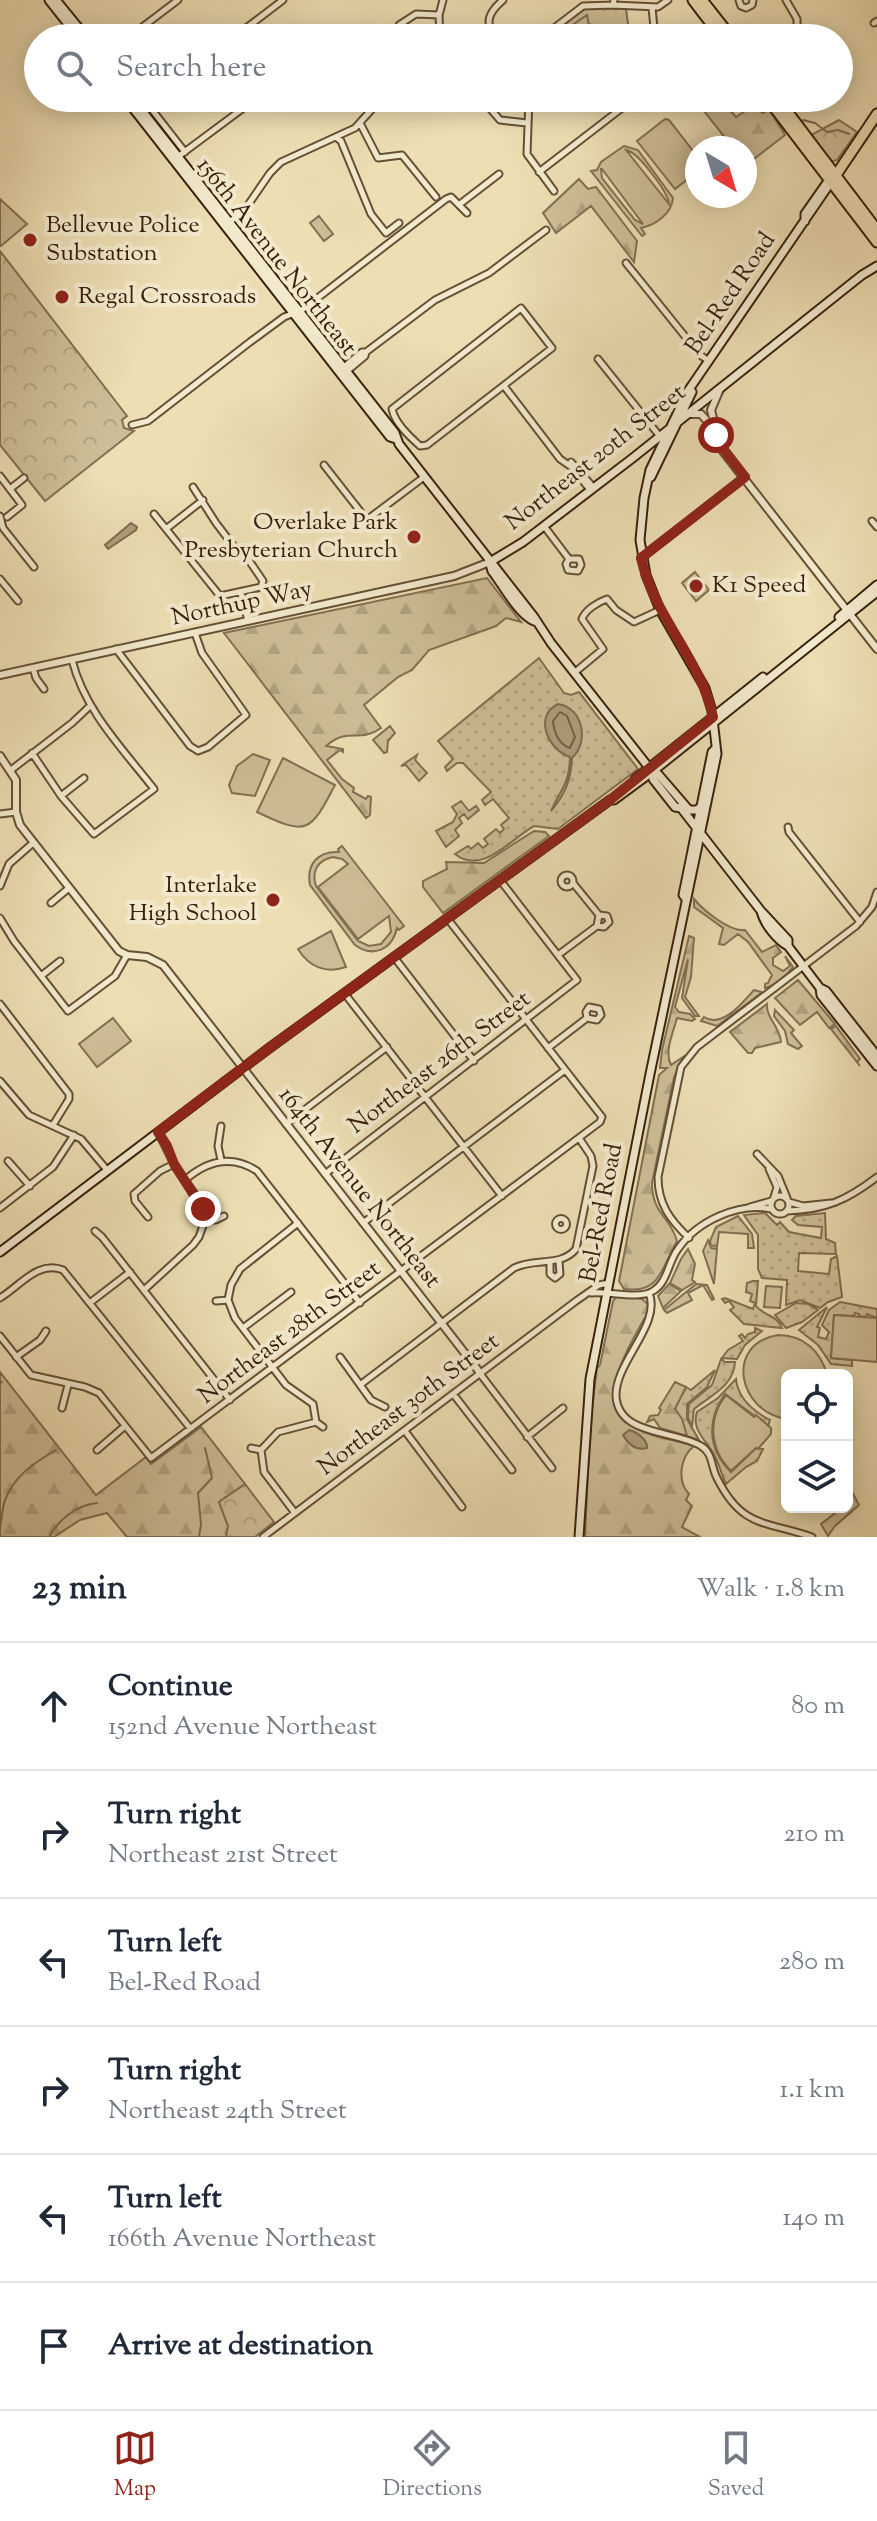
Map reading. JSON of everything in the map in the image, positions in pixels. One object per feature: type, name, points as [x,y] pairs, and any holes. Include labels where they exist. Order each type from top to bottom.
[{"type":"main road","points":[[49,0],[68,24]]},
{"type":"main road","points":[[56,0],[76,24]]},
{"type":"main road","points":[[693,0],[711,24]]},
{"type":"main road","points":[[702,0],[721,24]]},
{"type":"main road","name":"156th Avenue Northeast","points":[[136,112],[395,433],[396,439],[424,477],[574,673],[652,772],[658,774],[761,911],[788,940],[788,946],[820,988],[826,991],[877,1056]]},
{"type":"main road","name":"156th Avenue Northeast","points":[[144,112],[182,154],[296,312],[390,437],[396,439]]},
{"type":"main road","points":[[779,112],[877,230]]},
{"type":"main road","points":[[787,112],[877,242]]},
{"type":"main road","name":"Bel-Red Road","points":[[651,477],[650,470],[655,458],[688,391],[877,114]]},
{"type":"main road","name":"Northeast 20th Street","points":[[490,562],[516,547],[644,449],[877,263]]},
{"type":"main road","name":"Bel-Red Road","points":[[686,899],[683,895],[717,754],[714,720],[702,682],[652,594],[641,558],[640,522],[651,477],[682,418],[692,395],[691,390]]},
{"type":"main road","points":[[615,470],[621,461],[669,428]]},
{"type":"main road","points":[[644,449],[653,450],[655,458]]},
{"type":"main road","points":[[714,720],[803,652],[877,585]]},
{"type":"main road","points":[[0,1252],[344,993],[652,772],[814,637],[877,592]]},
{"type":"main road","points":[[803,652],[814,637]]},
{"type":"main road","points":[[780,670],[789,657]]},
{"type":"main road","name":"Bel-Red Road","points":[[579,1537],[586,1407],[686,899],[696,863],[703,805],[715,749]]},
{"type":"main road","points":[[681,806],[691,811],[703,805]]},
{"type":"main road","points":[[696,863],[705,853],[718,856]]},
{"type":"main road","name":"156th Avenue Northeast","points":[[820,988],[821,995],[877,1066]]},
{"type":"street","points":[[146,24],[178,0]]},
{"type":"street","points":[[251,24],[283,0]]},
{"type":"street","points":[[439,24],[443,0]]},
{"type":"street","points":[[488,24],[490,14],[503,0]]},
{"type":"street","points":[[654,24],[652,8],[656,0]]},
{"type":"street","points":[[559,24],[583,6],[614,3],[652,8],[668,0]]},
{"type":"street","points":[[739,0],[741,6],[746,8],[752,5],[753,0]]},
{"type":"street","points":[[786,0],[797,24]]},
{"type":"street","points":[[401,24],[416,14],[439,15]]},
{"type":"street","points":[[154,112],[182,154],[238,112]]},
{"type":"street","points":[[230,222],[248,205],[281,162],[336,137],[360,123],[370,112]]},
{"type":"street","points":[[493,112],[500,120],[527,123]]},
{"type":"street","points":[[528,112],[527,154],[554,191]]},
{"type":"street","points":[[539,172],[615,112]]},
{"type":"street","points":[[360,123],[378,158],[399,154],[405,157],[436,197]]},
{"type":"street","points":[[336,137],[341,141],[371,214],[386,233],[399,223]]},
{"type":"street","points":[[460,204],[499,174]]},
{"type":"street","points":[[132,425],[148,421],[250,342],[296,312],[446,199],[451,197],[467,213]]},
{"type":"street","points":[[345,370],[435,300],[489,273],[546,230]]},
{"type":"street","points":[[626,263],[700,355],[709,361]]},
{"type":"street","points":[[521,308],[552,348],[504,386],[424,447],[417,444],[392,413],[393,407],[521,308]]},
{"type":"street","points":[[598,359],[658,434]]},
{"type":"street","points":[[721,446],[711,414],[723,385]]},
{"type":"street","points":[[504,386],[563,459],[574,465],[592,488]]},
{"type":"street","points":[[682,418],[695,413],[703,415],[712,435],[877,649]]},
{"type":"street","points":[[396,439],[405,431]]},
{"type":"street","points":[[324,465],[367,520]]},
{"type":"street","points":[[0,476],[22,505],[2,519],[34,567]]},
{"type":"street","points":[[360,525],[424,477]]},
{"type":"street","points":[[641,558],[745,477]]},
{"type":"street","points":[[10,489],[24,478]]},
{"type":"street","points":[[154,514],[217,594],[223,597],[261,587],[263,581],[246,556],[235,548],[193,487]]},
{"type":"street","points":[[166,529],[203,500]]},
{"type":"street","points":[[872,521],[877,527]]},
{"type":"street","points":[[544,526],[569,559]]},
{"type":"street","name":"Northup Way","points":[[0,673],[454,576],[490,562]]},
{"type":"street","points":[[0,579],[18,601]]},
{"type":"street","points":[[241,593],[248,621]]},
{"type":"street","points":[[574,673],[603,649],[582,619],[601,601],[607,599],[616,610],[634,622],[660,610]]},
{"type":"street","points":[[116,649],[196,751],[208,747],[246,715],[204,658],[195,633]]},
{"type":"street","points":[[32,753],[61,796],[94,834],[154,789],[90,706],[78,684],[72,660]]},
{"type":"street","points":[[33,668],[44,689]]},
{"type":"street","points":[[0,756],[11,770],[90,706]]},
{"type":"street","name":"164th Avenue Northeast","points":[[11,770],[17,784],[16,812],[20,825],[33,843],[119,951],[147,957],[163,965],[552,1468]]},
{"type":"street","points":[[61,796],[84,778]]},
{"type":"street","points":[[0,814],[16,812]]},
{"type":"street","points":[[788,827],[860,922]]},
{"type":"street","points":[[0,883],[9,864],[33,843]]},
{"type":"street","points":[[500,880],[558,955],[598,921],[607,916],[609,922],[606,927],[598,921],[573,883]]},
{"type":"street","points":[[51,903],[69,888]]},
{"type":"street","points":[[689,1238],[666,1212],[658,1187],[681,1067],[697,1047],[860,922],[872,907],[877,892]]},
{"type":"street","points":[[0,918],[68,1011],[115,976],[127,955]]},
{"type":"street","points":[[363,1223],[565,1070],[447,918]]},
{"type":"street","name":"Northeast 26th Street","points":[[325,1174],[577,980],[558,955]]},
{"type":"street","points":[[394,957],[474,1061]]},
{"type":"street","points":[[41,976],[60,961]]},
{"type":"street","points":[[344,993],[502,1196]]},
{"type":"street","points":[[0,1004],[69,1094],[53,1125]]},
{"type":"street","points":[[548,1048],[587,1018]]},
{"type":"street","points":[[286,1124],[387,1047]]},
{"type":"street","name":"Northeast 28th Street","points":[[125,1426],[151,1458],[602,1120],[565,1070]]},
{"type":"street","points":[[1,1083],[29,1115],[74,1135],[88,1145],[108,1171]]},
{"type":"street","points":[[221,1126],[218,1146],[221,1160]]},
{"type":"street","points":[[144,1290],[193,1245],[205,1220],[201,1203],[174,1164],[158,1132]]},
{"type":"street","points":[[0,1208],[53,1167],[74,1135]]},
{"type":"street","points":[[88,1145],[96,1137]]},
{"type":"street","points":[[360,1385],[521,1264],[535,1260],[559,1261],[570,1256],[576,1249],[593,1166],[591,1156],[579,1138]]},
{"type":"street","points":[[757,1154],[778,1176],[788,1201],[787,1211]]},
{"type":"street","points":[[185,1180],[203,1167],[221,1160],[241,1163],[257,1171],[360,1303]]},
{"type":"street","points":[[8,1161],[30,1186]]},
{"type":"street","points":[[148,1217],[132,1194],[160,1171],[174,1164]]},
{"type":"street","points":[[769,1169],[777,1187],[771,1209]]},
{"type":"street","points":[[749,1208],[771,1209],[779,1215],[787,1211],[824,1208],[857,1192],[877,1177]]},
{"type":"street","points":[[812,1537],[763,1525],[741,1511],[717,1479],[707,1451],[686,1440],[629,1421],[619,1408],[617,1397],[620,1378],[651,1314],[649,1293],[661,1284],[676,1250],[689,1238],[720,1216],[782,1196],[803,1206],[832,1203]]},
{"type":"street","points":[[205,1220],[224,1216]]},
{"type":"street","points":[[298,1223],[240,1269],[231,1285],[228,1300],[243,1328],[272,1368],[292,1391],[313,1404],[316,1422],[323,1427]]},
{"type":"street","points":[[566,1225],[580,1229]]},
{"type":"street","points":[[95,1231],[230,1400]]},
{"type":"street","points":[[550,1261],[550,1274],[555,1278],[560,1274],[559,1261]]},
{"type":"street","points":[[0,1298],[40,1269],[52,1267],[63,1270],[190,1428]]},
{"type":"street","points":[[91,1302],[130,1272]]},
{"type":"street","name":"Northeast 30th Street","points":[[263,1537],[576,1301],[599,1285],[609,1283]]},
{"type":"street","points":[[243,1328],[291,1292]]},
{"type":"street","name":"Northeast 30th Street","points":[[576,1301],[593,1292],[649,1293]]},
{"type":"street","points":[[216,1301],[228,1300]]},
{"type":"street","points":[[16,1357],[40,1340],[46,1331]]},
{"type":"street","points":[[0,1336],[35,1377],[99,1393],[125,1426],[97,1450]]},
{"type":"street","points":[[340,1357],[371,1400],[385,1407]]},
{"type":"street","points":[[62,1408],[68,1385]]},
{"type":"street","points":[[454,1395],[512,1470]]},
{"type":"street","points":[[527,1437],[563,1408]]},
{"type":"street","points":[[261,1450],[278,1432],[316,1422]]},
{"type":"street","points":[[405,1431],[462,1507]]},
{"type":"street","points":[[251,1448],[261,1450]]},
{"type":"street","points":[[261,1450],[264,1472],[295,1513]]},
{"type":"green space","points":[[586,8],[626,9],[628,24],[564,24]]},
{"type":"green space","points":[[587,15],[589,24],[574,24]]},
{"type":"green space","points":[[705,112],[732,112],[736,117],[744,112],[771,112],[785,135],[757,157],[757,136],[724,136]]},
{"type":"green space","points":[[665,119],[669,120],[685,141],[685,181],[675,189],[637,141]]},
{"type":"green space","points":[[839,120],[857,132],[837,160],[830,162],[811,135]]},
{"type":"green space","points":[[624,146],[638,150],[673,198],[670,209],[662,218],[641,228],[645,234],[642,236],[591,171],[597,170],[601,162]],"holes":[[[626,150],[652,173],[669,204]],[[602,169],[643,224],[635,220],[602,178]]]},
{"type":"green space","points":[[579,179],[588,189],[596,187],[637,241],[634,262],[591,206],[556,233],[543,213]]},
{"type":"green space","points":[[0,199],[27,224],[1,246],[0,244]]},
{"type":"green space","points":[[319,216],[333,234],[324,241],[310,223]]},
{"type":"green space","points":[[0,251],[127,416],[122,420],[124,428],[134,431],[45,501],[0,445]]},
{"type":"green space","name":"K1 Speed","points":[[695,572],[709,590],[696,601],[682,583]]},
{"type":"green space","points":[[487,578],[521,622],[506,618],[496,626],[429,650],[412,670],[398,677],[364,705],[381,728],[366,735],[341,737],[326,746],[343,749],[343,752],[340,750],[327,760],[354,788],[353,792],[366,799],[371,797],[370,815],[366,818],[224,633]]},
{"type":"green space","points":[[539,658],[564,693],[571,695],[579,692],[638,769],[558,829],[534,826],[486,858],[465,860],[455,854],[478,843],[483,848],[488,844],[484,839],[496,829],[500,833],[504,829],[501,825],[509,818],[493,799],[485,805],[482,800],[491,792],[463,763],[457,763],[447,771],[445,767],[453,759],[438,741]]},
{"type":"green space","points":[[390,726],[395,733],[384,753],[373,740]]},
{"type":"green space","points":[[253,754],[270,760],[255,796],[232,793],[229,785],[237,766]]},
{"type":"green space","points":[[417,755],[415,760],[427,773],[419,781],[406,765],[401,766]]},
{"type":"green space","points":[[283,758],[335,785],[319,813],[305,826],[287,825],[257,812]]},
{"type":"green space","points":[[461,801],[469,811],[476,806],[479,810],[468,819],[464,814],[459,818],[462,823],[455,830],[459,836],[446,847],[436,831],[453,822],[457,814],[452,807]]},
{"type":"green space","points":[[534,831],[545,832],[549,836],[443,913],[423,887],[423,881],[447,869],[446,862],[484,863]]},
{"type":"green space","points":[[342,846],[404,926],[399,930],[397,928],[391,942],[381,950],[368,951],[355,945],[310,885],[310,871],[315,860],[325,854],[339,852]],"holes":[[[328,858],[342,859],[348,864],[318,887],[358,939],[389,916],[391,932],[381,944],[369,946],[358,941],[316,886],[314,876],[320,864]]]},
{"type":"green space","points":[[694,899],[725,924],[745,930],[762,952],[776,945],[781,952],[773,958],[773,965],[783,971],[790,966],[785,956],[793,967],[780,980],[765,988],[772,975],[748,942],[738,934],[724,945],[719,944],[723,928],[694,907]]},
{"type":"green space","points":[[331,931],[346,967],[332,970],[313,964],[298,949]]},
{"type":"green space","points":[[689,936],[694,938],[691,977],[685,997],[699,1016],[695,1016],[682,998],[688,959],[675,1007],[695,1019],[677,1018],[671,1036],[668,1054],[671,1065],[683,1057],[674,1077],[652,1183],[655,1202],[677,1241],[653,1283],[646,1287],[624,1289],[619,1281],[659,1075],[667,1068],[660,1068],[662,1050]]},
{"type":"green space","points":[[798,980],[835,1024],[829,1028],[817,1012],[800,1025],[775,998]]},
{"type":"green space","points":[[754,990],[761,992],[717,1026],[701,1021],[704,1017],[718,1020],[725,1017]]},
{"type":"green space","points":[[767,1004],[781,1042],[755,1048],[748,1053],[730,1032]]},
{"type":"green space","points":[[775,1010],[794,1030],[791,1033],[802,1046],[798,1049],[788,1044],[785,1031],[774,1016]]},
{"type":"green space","points":[[113,1018],[131,1041],[97,1067],[79,1044]]},
{"type":"green space","points":[[836,1026],[860,1059],[857,1062],[860,1066],[831,1029]]},
{"type":"green space","points":[[765,1213],[789,1232],[821,1238],[822,1227],[798,1225],[792,1220],[796,1216],[825,1213],[826,1239],[835,1243],[836,1254],[799,1253],[798,1271],[829,1274],[831,1259],[837,1256],[842,1297],[820,1308],[800,1300],[786,1305],[787,1280],[762,1278],[758,1269],[758,1235],[744,1215]]},
{"type":"green space","points":[[738,1216],[752,1234],[754,1248],[748,1248],[748,1234],[719,1232],[717,1247],[711,1245],[716,1227]]},
{"type":"green space","points":[[708,1240],[711,1248],[717,1249],[714,1284],[703,1251]]},
{"type":"green space","points":[[688,1249],[695,1264],[692,1280],[695,1282],[682,1290],[670,1283]]},
{"type":"green space","points":[[758,1281],[756,1306],[777,1320],[782,1328],[744,1324],[730,1310],[734,1307],[729,1301],[725,1303],[722,1299],[725,1298],[753,1309],[755,1303],[750,1301],[752,1294],[746,1292],[747,1283]]},
{"type":"green space","points":[[669,1284],[681,1291],[663,1308],[658,1296]]},
{"type":"green space","points":[[696,1284],[707,1285],[714,1299],[703,1285],[688,1293],[692,1300],[667,1313],[664,1310]]},
{"type":"green space","points":[[766,1286],[782,1287],[780,1308],[764,1307]]},
{"type":"green space","points":[[618,1295],[642,1299],[649,1305],[619,1371],[615,1402],[619,1415],[637,1429],[694,1446],[682,1468],[682,1482],[689,1494],[686,1500],[692,1506],[682,1527],[700,1537],[585,1537],[590,1425],[597,1368],[613,1301]]},
{"type":"green space","points":[[840,1302],[877,1309],[877,1318],[855,1313],[854,1316],[834,1315],[831,1358],[852,1360],[852,1366],[831,1364],[818,1345],[799,1330],[827,1307],[817,1327],[820,1328],[818,1337],[826,1339],[829,1332],[822,1325],[829,1310]]},
{"type":"green space","points":[[796,1303],[808,1304],[818,1310],[802,1322],[786,1328],[775,1315]]},
{"type":"green space","points":[[834,1315],[877,1318],[877,1362],[831,1358]]},
{"type":"green space","points":[[755,1328],[762,1331],[745,1345],[737,1359],[722,1358],[728,1350],[743,1341],[739,1336],[742,1334],[745,1338],[755,1332]]},
{"type":"green space","points":[[778,1335],[803,1341],[815,1352],[825,1369],[781,1369],[781,1417],[770,1414],[757,1404],[748,1392],[744,1378],[744,1364],[750,1351],[761,1341]]},
{"type":"green space","points":[[721,1359],[735,1362],[734,1370],[720,1390],[694,1409],[692,1426],[688,1418],[689,1404],[712,1385]]},
{"type":"green space","points":[[715,1370],[707,1387],[687,1404],[687,1419],[699,1440],[687,1436],[675,1408],[686,1387],[691,1390]]},
{"type":"green space","points":[[0,1372],[96,1495],[146,1457],[151,1464],[201,1427],[245,1484],[219,1502],[228,1526],[226,1537],[127,1537],[107,1513],[80,1520],[54,1537],[0,1537]]},
{"type":"green space","points":[[736,1379],[747,1404],[770,1420],[768,1426],[725,1394],[712,1424],[714,1445],[723,1463],[731,1472],[756,1448],[763,1449],[757,1461],[726,1484],[715,1457],[697,1429],[696,1418],[697,1412],[718,1398]]},
{"type":"green space","points":[[675,1382],[686,1387],[675,1409],[687,1436],[660,1428],[654,1419],[647,1422],[650,1416],[658,1415]]},
{"type":"green space","points":[[726,1395],[771,1428],[771,1434],[758,1449],[731,1471],[719,1454],[714,1434],[716,1414]]},
{"type":"green space","points":[[245,1484],[274,1522],[255,1537],[226,1537],[228,1526],[219,1502]]},
{"type":"green space","points":[[853,1494],[859,1505],[853,1510]]},
{"type":"green space","points":[[835,1513],[850,1513],[828,1536],[821,1524]]},
{"type":"water","points":[[131,523],[137,527],[136,530],[108,549],[105,545]]},
{"type":"water","points":[[558,704],[574,712],[582,735],[581,744],[572,758],[566,787],[551,811],[566,781],[570,757],[555,747],[546,732],[546,716]]},
{"type":"water","points":[[629,1430],[646,1442],[647,1448],[636,1448],[630,1444],[623,1435]]},
{"type":"waterway","points":[[803,120],[815,123],[827,132],[838,130],[849,134]]},
{"type":"waterway","points":[[199,1537],[198,1493],[212,1478],[205,1448]]},
{"type":"waterway","points":[[0,1527],[5,1500],[19,1477],[56,1450]]},
{"type":"waterway","points":[[49,1537],[69,1514],[97,1503]]},
{"type":"place","name":"Bellevue Police Substation","points":[[30,240]]},
{"type":"place","name":"Regal Crossroads","points":[[62,297]]},
{"type":"place","name":"Overlake Park Presbyterian Church","points":[[414,537]]},
{"type":"place","name":"K1 Speed","points":[[696,586]]},
{"type":"place","name":"Interlake High School","points":[[273,900]]},
{"type":"route","points":[[203,1209],[158,1132],[610,800],[713,717],[702,682],[652,594],[641,558],[745,477],[716,435]]}]
